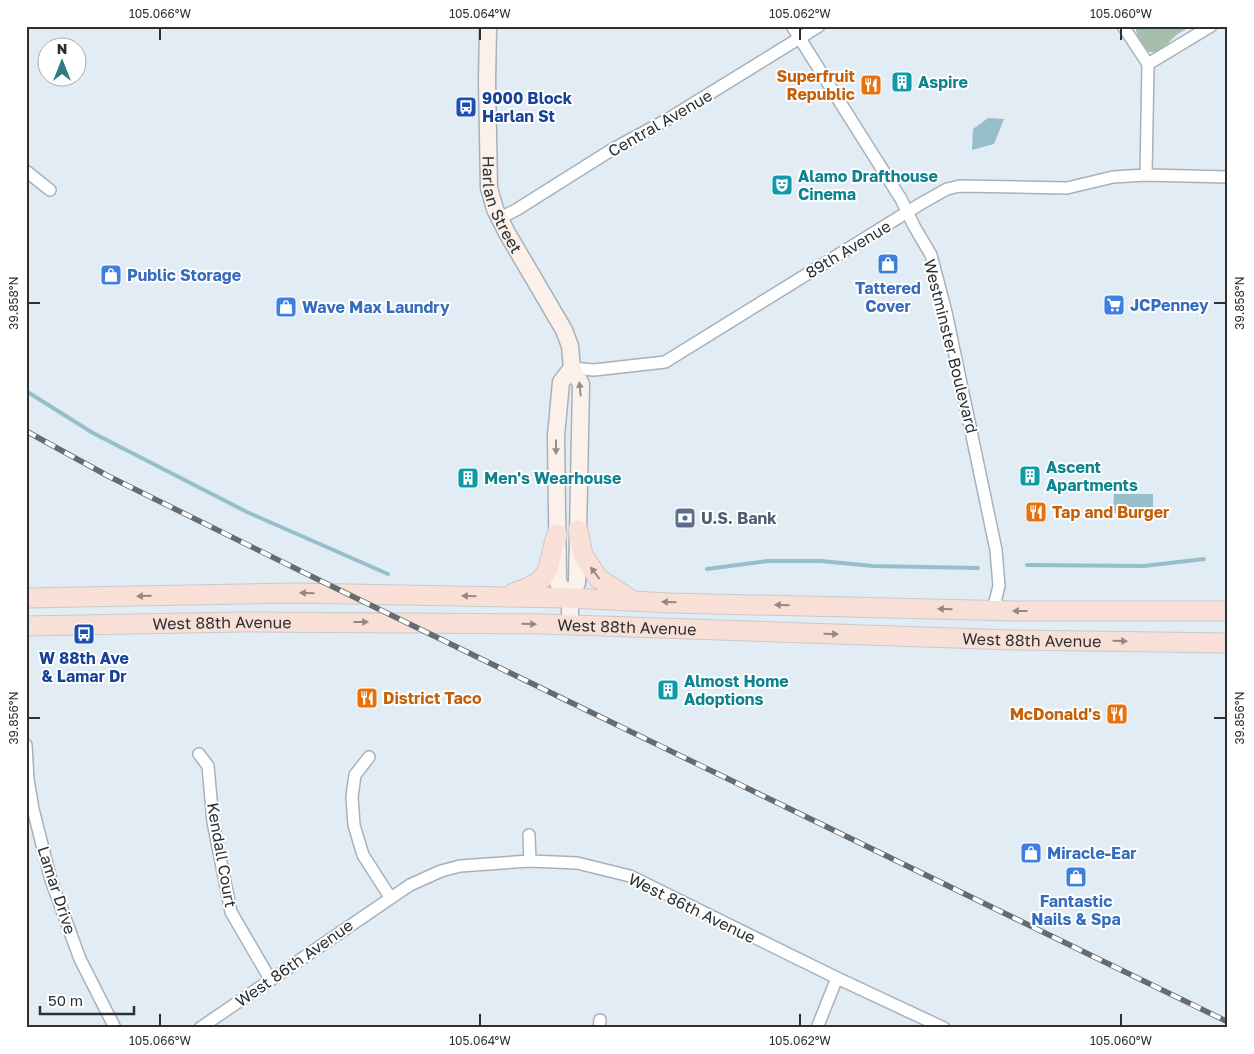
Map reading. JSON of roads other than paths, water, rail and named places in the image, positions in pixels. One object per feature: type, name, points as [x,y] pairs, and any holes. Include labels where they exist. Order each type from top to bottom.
[{"type":"main road","points":[[578,530],[583,555],[598,578],[633,601]]},
{"type":"main road","points":[[502,596],[530,588],[547,573],[551,562],[551,551],[557,534]]},
{"type":"main road","name":"West 88th Avenue","points":[[26,598],[294,593],[502,596],[993,610],[1228,611]]},
{"type":"main road","name":"West 88th Avenue","points":[[26,626],[241,622],[570,624],[1013,640],[1228,643]]},
{"type":"street","name":"Harlan Street","points":[[488,26],[488,178],[495,209],[564,330],[570,346],[572,368],[582,384],[577,583],[570,598],[570,624]]},
{"type":"street","name":"Westminster Boulevard","points":[[792,26],[908,212],[931,256],[946,312],[996,550],[999,586],[993,610]]},
{"type":"street","name":"Central Avenue","points":[[500,218],[613,149],[670,118],[820,26]]},
{"type":"street","points":[[1124,26],[1148,64],[1146,175]]},
{"type":"street","points":[[1148,64],[1211,26]]},
{"type":"street","points":[[26,171],[50,190]]},
{"type":"street","name":"89th Avenue","points":[[572,368],[594,370],[665,362],[908,212],[947,189],[956,186],[1067,188],[1105,178],[1146,175],[1228,177]]},
{"type":"street","points":[[570,598],[558,583],[556,436],[561,382],[572,368]]},
{"type":"street","points":[[558,412],[571,435],[571,478],[578,508]]},
{"type":"street","name":"Lamar Drive","points":[[26,745],[32,833],[80,959],[115,1028]]},
{"type":"street","name":"Kendall Court","points":[[199,754],[208,766],[213,822],[231,912],[270,979]]},
{"type":"street","points":[[369,757],[355,775],[352,797],[354,825],[363,855],[390,897]]},
{"type":"street","points":[[530,835],[530,861]]},
{"type":"street","name":"West 86th Avenue","points":[[200,1028],[410,884],[441,871],[480,864],[530,861],[577,862],[630,876],[836,978],[944,1028]]},
{"type":"street","points":[[818,1028],[836,978]]},
{"type":"water","points":[[988,118],[1004,119],[994,144],[972,150],[973,129]]},
{"type":"water","name":"Ascent Apartments","points":[[1114,494],[1153,494],[1153,513],[1113,513]]},
{"type":"waterway","points":[[26,391],[93,433],[247,512],[388,574]]},
{"type":"waterway","points":[[1027,565],[1144,566],[1204,559]]},
{"type":"waterway","points":[[707,569],[768,561],[821,561],[873,566],[978,568]]},
{"type":"railway","points":[[26,431],[108,476],[321,581],[1228,1022]]},
{"type":"place","name":"Aspire","points":[[902,82]]},
{"type":"place","name":"Superfruit Republic","points":[[871,85]]},
{"type":"place","name":"9000 Block Harlan St","points":[[466,107]]},
{"type":"place","name":"Alamo Drafthouse Cinema","points":[[782,185]]},
{"type":"place","name":"Tattered Cover","points":[[888,264]]},
{"type":"place","name":"Public Storage","points":[[111,275]]},
{"type":"place","name":"JCPenney","points":[[1114,305]]},
{"type":"place","name":"Wave Max Laundry","points":[[286,307]]},
{"type":"place","name":"Ascent Apartments","points":[[1030,476]]},
{"type":"place","name":"Men's Wearhouse","points":[[468,478]]},
{"type":"place","name":"Tap and Burger","points":[[1036,512]]},
{"type":"place","name":"U.S. Bank","points":[[685,518]]},
{"type":"place","name":"W 88th Ave & Lamar Dr","points":[[84,634]]},
{"type":"place","name":"Almost Home Adoptions","points":[[668,690]]},
{"type":"place","name":"District Taco","points":[[367,698]]},
{"type":"place","name":"McDonald's","points":[[1117,714]]},
{"type":"place","name":"Miracle-Ear","points":[[1031,853]]},
{"type":"place","name":"Fantastic Nails & Spa","points":[[1076,877]]}]
